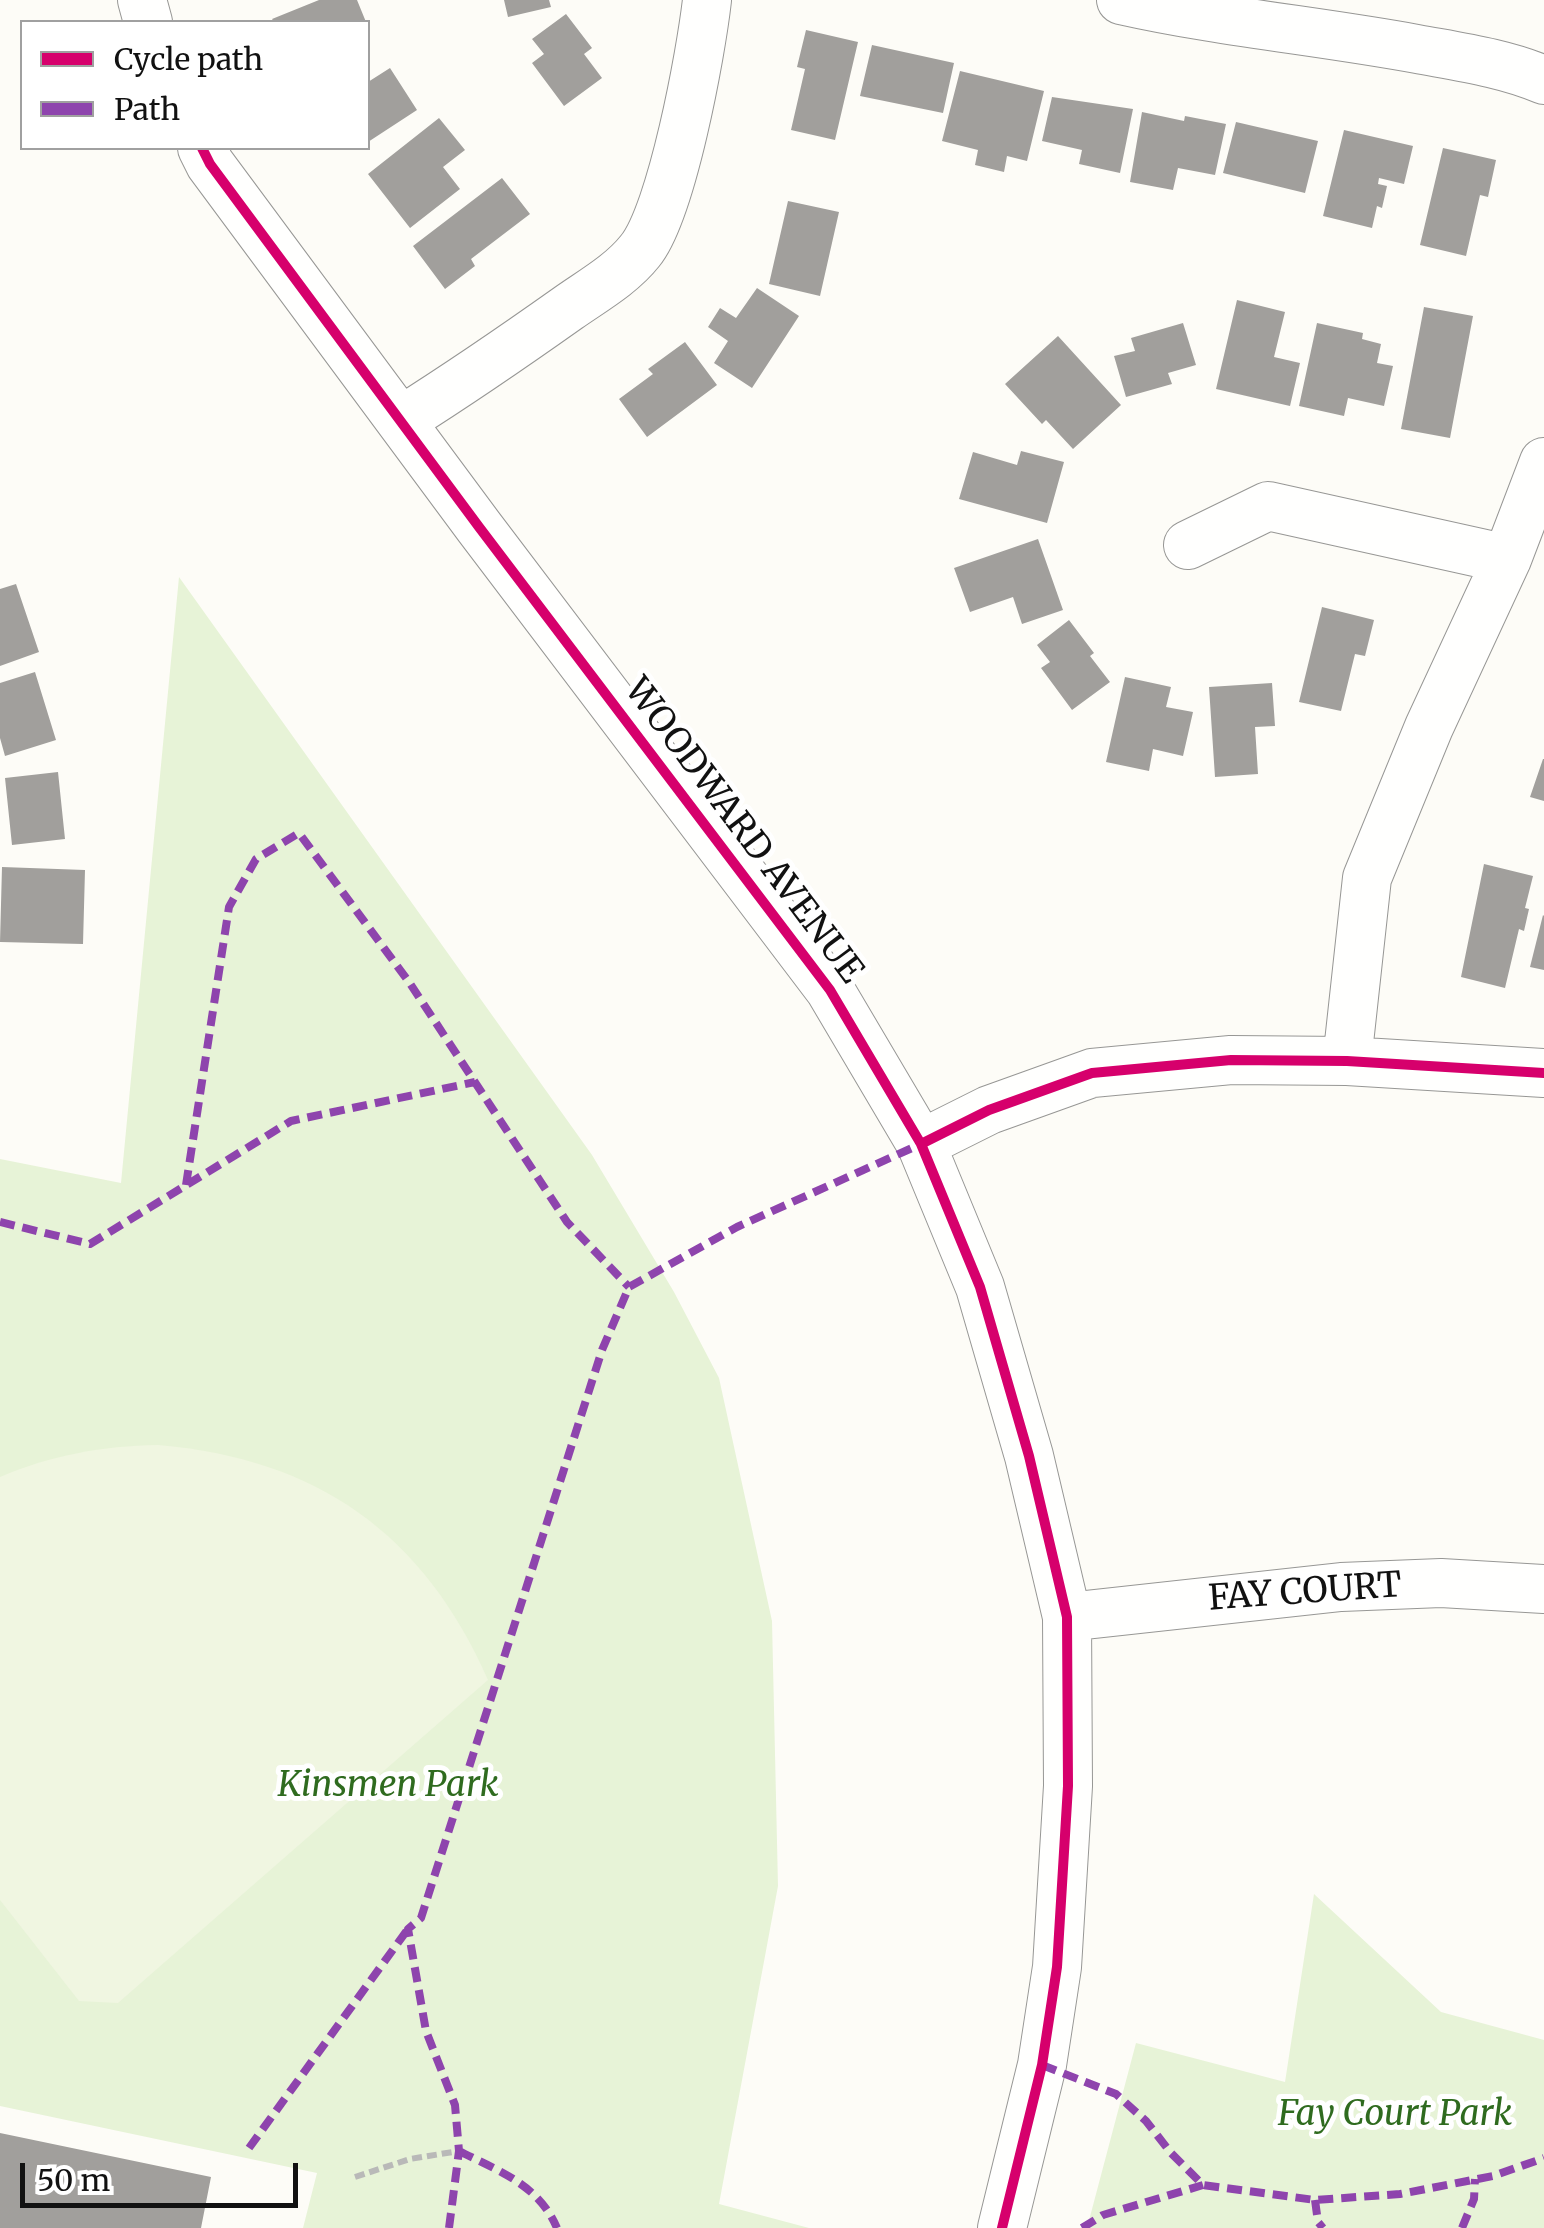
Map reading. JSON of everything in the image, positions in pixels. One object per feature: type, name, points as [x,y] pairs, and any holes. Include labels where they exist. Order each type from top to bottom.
[{"type":"street","points":[[402,420],[619,272],[642,250],[667,193],[703,34],[706,0]]},
{"type":"street","points":[[1122,0],[1179,13],[1478,60],[1544,80]]},
{"type":"street","name":"WOODWARD AVENUE","points":[[203,150],[491,543],[830,990],[921,1144],[980,1287],[1029,1456],[1067,1617],[1068,1786],[1057,1966],[1042,2065],[1002,2228]]},
{"type":"street","points":[[1347,1061],[1368,878],[1429,728],[1507,559],[1544,462]]},
{"type":"street","points":[[1188,544],[1268,506],[1507,559]]},
{"type":"street","points":[[921,1144],[989,1110],[1092,1073],[1231,1060],[1347,1061],[1544,1073]]},
{"type":"street","name":"FAY COURT","points":[[1067,1617],[1341,1586],[1441,1583],[1544,1589]]},
{"type":"path","points":[[355,2177],[410,2159],[459,2151]]},
{"type":"green space","name":"Kinsmen Park","points":[[179,577],[592,1155],[674,1292],[719,1378],[772,1621],[778,1886],[719,2204],[809,2228],[303,2228],[317,2173],[0,2106],[0,1159],[121,1183]]},
{"type":"green space","points":[[158,1445],[215,1453],[268,1467],[316,1487],[359,1513],[397,1545],[432,1583],[462,1628],[488,1680],[118,2003],[79,2001],[0,1900],[0,1477],[78,1453]]},
{"type":"green space","name":"Fay Court Park","points":[[1314,1894],[1441,2012],[1544,2040],[1544,2228],[1087,2228],[1136,2043],[1285,2082]]},
{"type":"building","points":[[319,0],[357,0],[365,20],[273,20]]},
{"type":"building","points":[[504,0],[549,0],[551,7],[508,17]]},
{"type":"building","points":[[566,14],[592,48],[584,54],[602,78],[564,106],[532,63],[544,54],[532,39]]},
{"type":"building","points":[[806,30],[858,42],[835,140],[791,130],[805,69],[797,67]]},
{"type":"building","points":[[872,45],[954,63],[943,113],[860,96]]},
{"type":"building","points":[[390,68],[417,110],[370,141],[370,81]]},
{"type":"building","points":[[960,71],[1044,91],[1027,161],[1007,156],[1004,172],[975,165],[978,150],[942,141]]},
{"type":"building","points":[[1052,97],[1133,109],[1120,173],[1079,164],[1082,150],[1042,141]]},
{"type":"building","points":[[1142,112],[1226,124],[1215,175],[1178,168],[1173,190],[1130,182]]},
{"type":"building","points":[[439,118],[465,150],[443,167],[460,189],[410,228],[368,174]]},
{"type":"building","points":[[1236,122],[1318,141],[1305,193],[1223,173]]},
{"type":"building","points":[[1344,130],[1413,146],[1404,184],[1379,178],[1378,184],[1387,186],[1372,228],[1323,216]]},
{"type":"building","points":[[1443,148],[1496,160],[1488,197],[1480,195],[1466,256],[1420,245]]},
{"type":"building","points":[[502,178],[530,214],[471,259],[475,266],[445,289],[413,246]]},
{"type":"building","points":[[788,201],[839,212],[820,296],[769,284]]},
{"type":"building","points":[[757,288],[799,316],[752,388],[714,363],[728,341],[708,327],[720,308],[736,318]]},
{"type":"building","points":[[1237,300],[1285,312],[1274,357],[1300,363],[1290,406],[1216,389]]},
{"type":"building","points":[[1424,307],[1473,316],[1450,438],[1401,429]]},
{"type":"building","points":[[1183,323],[1196,365],[1168,373],[1172,384],[1126,397],[1114,356],[1135,351],[1131,338]]},
{"type":"building","points":[[1317,323],[1363,333],[1362,339],[1381,344],[1377,363],[1393,366],[1384,406],[1348,398],[1344,416],[1299,406]]},
{"type":"building","points":[[1058,336],[1121,405],[1073,449],[1046,420],[1042,424],[1005,384]]},
{"type":"building","points":[[685,342],[717,385],[647,437],[619,399],[653,374],[648,369]]},
{"type":"building","points":[[1021,451],[1064,462],[1047,523],[959,499],[973,452],[1017,465]]},
{"type":"building","points":[[1038,539],[1063,610],[1022,624],[1013,597],[970,612],[954,568]]},
{"type":"building","points":[[16,584],[39,652],[0,666],[0,589]]},
{"type":"building","points":[[1322,607],[1374,620],[1365,656],[1355,654],[1341,711],[1299,702]]},
{"type":"building","points":[[1069,620],[1110,682],[1072,710],[1041,668],[1050,662],[1037,645]]},
{"type":"building","points":[[35,672],[56,740],[5,756],[0,738],[0,683]]},
{"type":"building","points":[[1125,677],[1171,687],[1166,707],[1193,712],[1183,756],[1153,749],[1149,771],[1106,762]]},
{"type":"building","points":[[1272,683],[1275,726],[1255,727],[1258,774],[1215,777],[1209,687]]},
{"type":"building","points":[[1544,759],[1544,801],[1530,797]]},
{"type":"building","points":[[58,772],[65,839],[12,845],[5,778]]},
{"type":"building","points":[[1484,864],[1533,876],[1524,931],[1519,929],[1505,988],[1461,977]]},
{"type":"building","points":[[2,867],[85,870],[83,944],[0,942]]},
{"type":"building","points":[[1544,916],[1544,970],[1530,967]]},
{"type":"building","points":[[0,2133],[211,2177],[201,2228],[0,2228]]},
{"type":"marked path","points":[[186,1185],[229,907],[256,859],[299,833],[409,982],[567,1222],[629,1287]]},
{"type":"marked path","points":[[0,1222],[90,1244],[291,1121],[475,1082]]},
{"type":"marked path","points":[[449,2228],[459,2151],[455,2105],[426,2031],[408,1929],[421,1918],[602,1350],[629,1287],[737,1227],[921,1144]]},
{"type":"marked path","points":[[249,2148],[408,1929]]},
{"type":"marked path","points":[[1042,2065],[1116,2094],[1146,2121],[1203,2185],[1315,2200],[1400,2194],[1493,2176],[1544,2158]]},
{"type":"marked path","points":[[459,2151],[529,2190],[557,2228]]},
{"type":"marked path","points":[[1462,2228],[1474,2199],[1475,2179]]},
{"type":"marked path","points":[[1082,2228],[1103,2215],[1203,2185]]},
{"type":"marked path","points":[[1315,2200],[1318,2222],[1323,2228]]},
{"type":"cycle path","points":[[203,150],[479,527],[830,990],[921,1144],[980,1287],[1029,1456],[1067,1617],[1068,1786],[1057,1967],[1042,2065],[1002,2228]]},
{"type":"cycle path","points":[[921,1144],[989,1110],[1092,1073],[1231,1060],[1347,1061],[1544,1073]]}]
